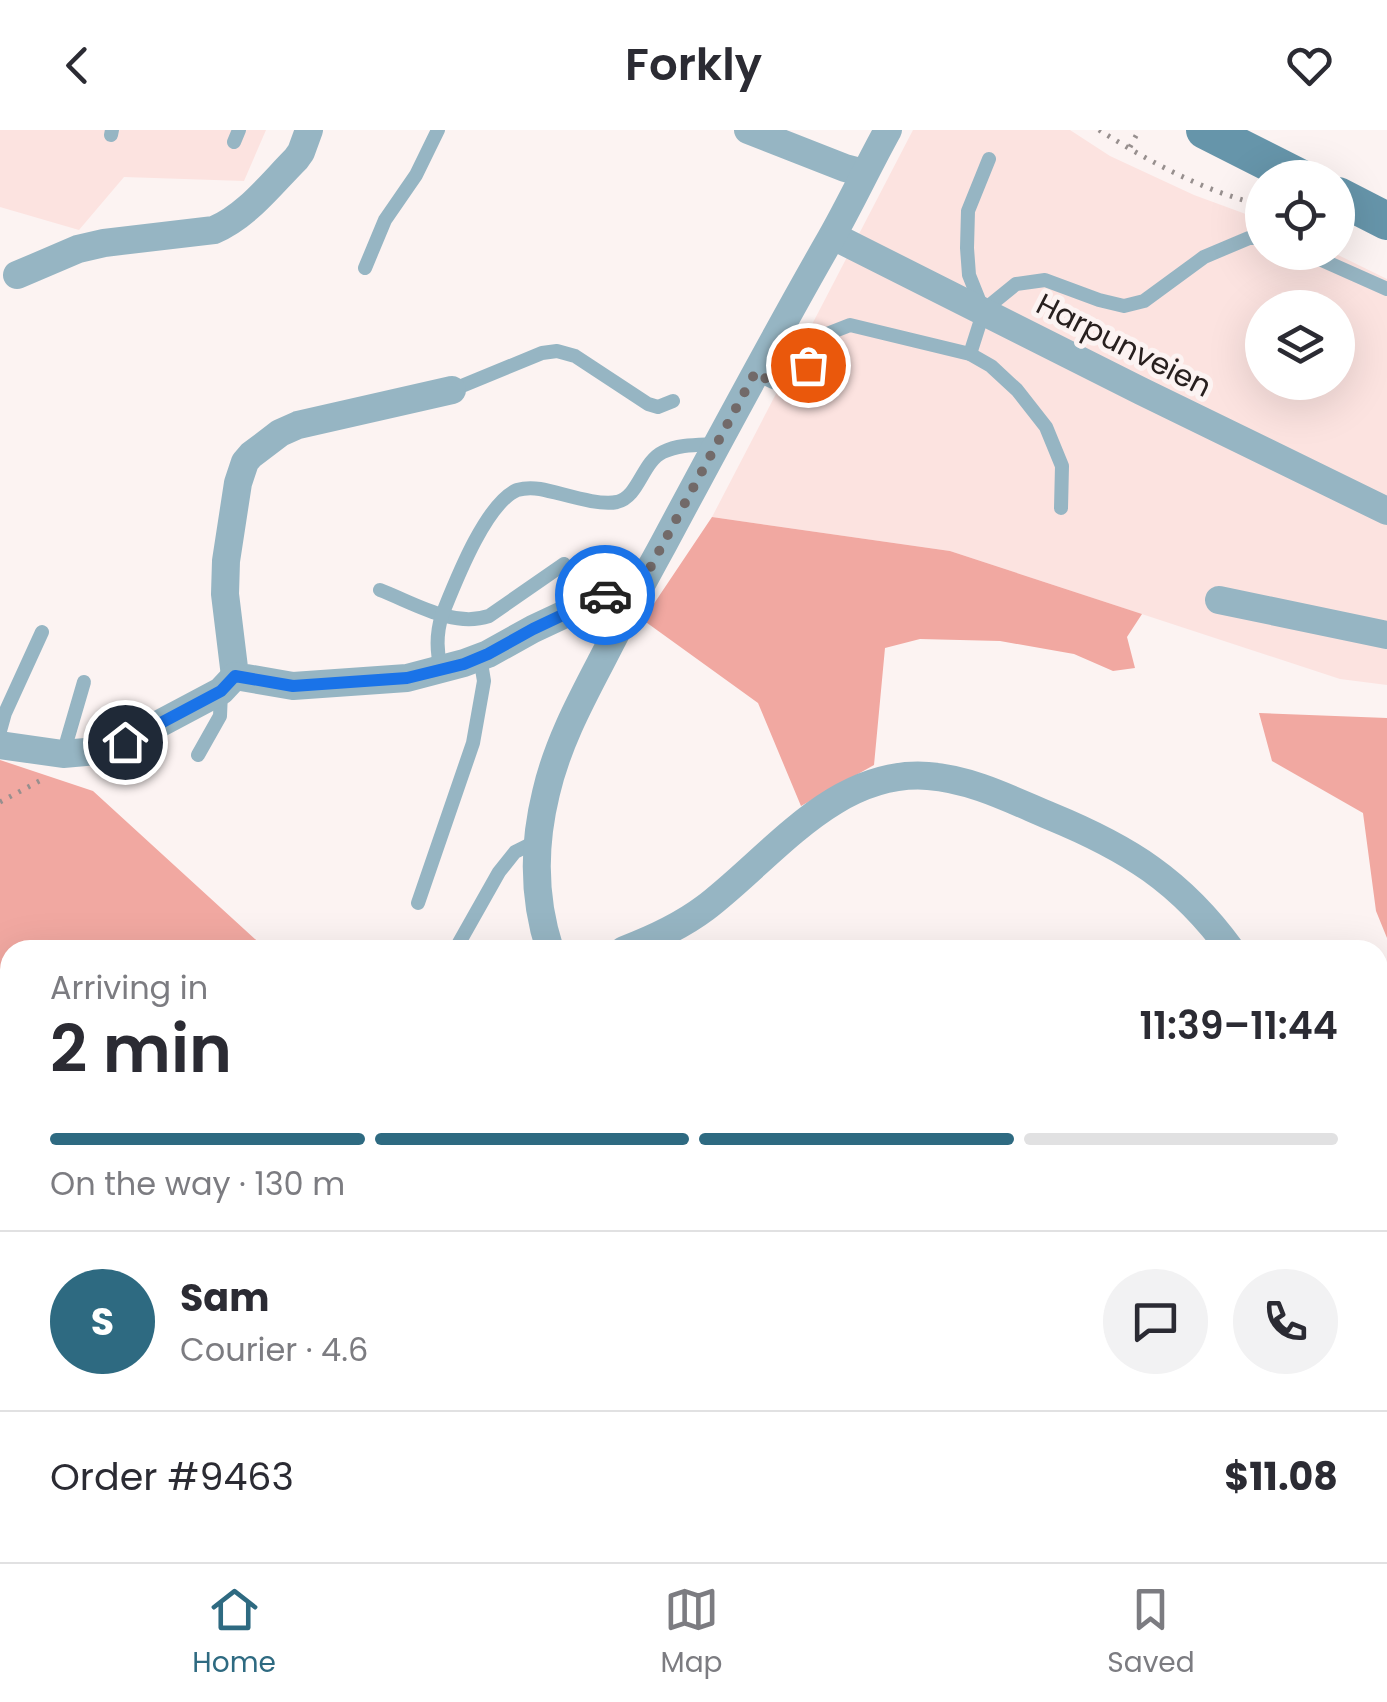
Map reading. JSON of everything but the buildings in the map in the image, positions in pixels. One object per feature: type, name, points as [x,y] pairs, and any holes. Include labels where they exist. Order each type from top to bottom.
[{"type":"main road","points":[[1205,130],[1264,160]]},
{"type":"main road","points":[[1355,205],[1387,221]]},
{"type":"street","points":[[17,275],[78,249],[227,225],[296,160],[309,130]]},
{"type":"street","points":[[748,130],[864,174]]},
{"type":"street","points":[[548,940],[536,889],[537,841],[546,792],[562,743],[650,568],[888,130]]},
{"type":"street","name":"Harpunveien","points":[[833,236],[1387,511]]},
{"type":"street","points":[[228,683],[226,561],[245,462],[280,432],[452,390]]},
{"type":"street","points":[[0,745],[63,754],[97,751],[125,742],[228,683],[293,686],[407,678],[441,670],[480,657],[612,592],[650,568]]},
{"type":"street","points":[[1220,600],[1387,635]]},
{"type":"street","points":[[647,940],[704,909],[823,808],[864,785],[926,776],[978,787],[1081,829],[1137,857],[1195,906],[1223,940]]},
{"type":"lane","points":[[365,268],[385,220],[416,175],[438,130]]},
{"type":"lane","points":[[984,310],[969,274],[968,211],[989,159]]},
{"type":"lane","points":[[970,354],[984,310],[1016,284],[1045,280],[1124,306],[1144,301],[1204,257],[1245,239]]},
{"type":"lane","points":[[1344,270],[1387,289]]},
{"type":"lane","points":[[756,371],[766,380],[792,386],[827,334],[850,325],[970,354],[1018,390],[1046,426],[1062,466],[1061,508]]},
{"type":"lane","points":[[452,390],[542,353],[558,351],[574,356],[648,404],[658,407],[673,401]]},
{"type":"lane","points":[[441,670],[436,652],[442,614],[486,520],[503,500],[519,490],[536,488],[619,502],[660,452],[681,446],[717,444]]},
{"type":"lane","points":[[380,590],[461,620],[475,620],[489,616],[564,564]]},
{"type":"lane","points":[[0,731],[42,632]]},
{"type":"lane","points":[[418,903],[473,743],[484,681],[480,657]]},
{"type":"lane","points":[[63,754],[84,682]]},
{"type":"lane","points":[[198,756],[220,716],[228,683]]},
{"type":"lane","points":[[461,940],[515,852],[537,841]]},
{"type":"path","points":[[1099,130],[1166,168],[1245,201]]},
{"type":"path","points":[[1130,148],[1139,130]]},
{"type":"shaded area","points":[[0,130],[266,130],[244,181],[124,177],[79,230],[0,207]]},
{"type":"shaded area","points":[[913,130],[1070,130],[1110,156],[1245,214],[1245,270],[1355,270],[1355,263],[1387,279],[1387,685],[1340,679],[950,551],[712,517]]},
{"type":"shaded area","points":[[712,517],[950,551],[1142,614],[1127,637],[1135,668],[1113,671],[1074,654],[1000,641],[920,639],[885,648],[874,765],[801,806],[758,703],[643,620]]},
{"type":"shaded area","points":[[1259,713],[1387,718],[1387,938],[1376,911],[1363,813],[1272,761]]},
{"type":"shaded area","points":[[0,760],[93,791],[256,940],[0,940]]},
{"type":"way so far","points":[[605,595],[650,568],[756,371],[766,380],[792,386],[808,365]]},
{"type":"route","points":[[125,742],[221,691],[235,676],[293,686],[407,678],[488,654],[605,595]]}]
